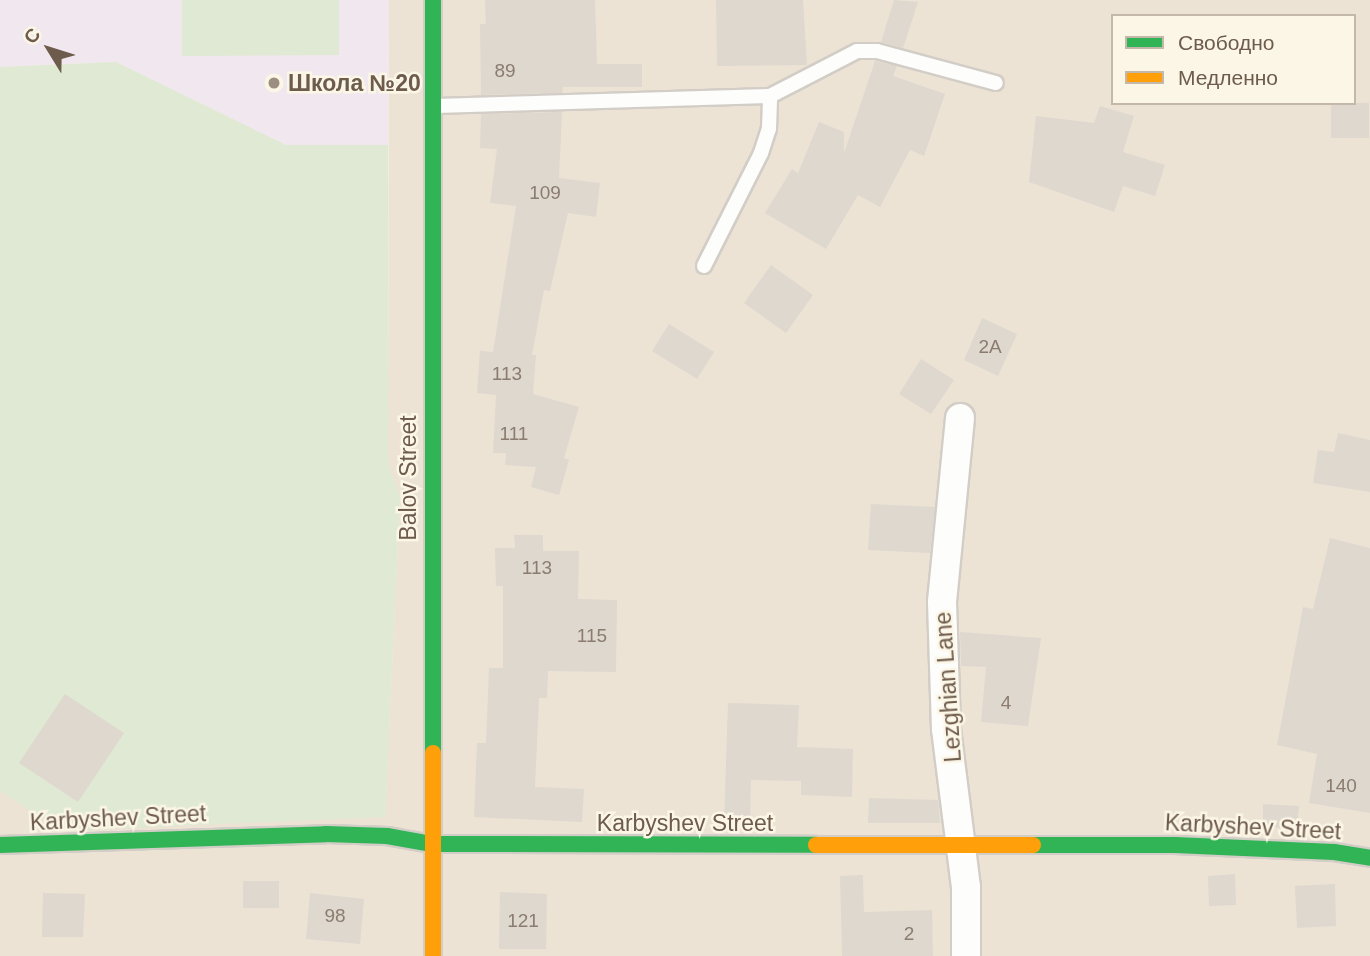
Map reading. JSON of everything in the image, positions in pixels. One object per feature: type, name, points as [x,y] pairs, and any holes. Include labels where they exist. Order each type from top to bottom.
[{"type":"street","name":"Balov Street","points":[[433,0],[433,956]]},
{"type":"street","name":"Lezghian Lane","points":[[960,418],[942,602],[946,729],[961,847],[966,956]]},
{"type":"street","name":"Karbyshev Street","points":[[0,845],[327,834],[387,836],[432,844],[961,847],[1175,845],[1335,852],[1370,858]]},
{"type":"lane","points":[[433,106],[770,96],[857,51],[877,51],[996,83]]},
{"type":"lane","points":[[704,266],[761,153],[769,129],[770,96]]},
{"type":"shaded area","name":"Школа №20","points":[[0,0],[389,0],[388,145],[286,145],[116,62],[0,67]]},
{"type":"shaded area","points":[[389,0],[1370,0],[1370,956],[0,956],[0,791],[385,817],[400,497],[388,465]]},
{"type":"green space","points":[[182,0],[339,0],[339,55],[182,56]]},
{"type":"green space","points":[[116,62],[286,145],[388,145],[388,464],[400,497],[385,817],[61,831],[0,791],[0,67]]},
{"type":"building","points":[[485,0],[595,0],[597,64],[642,64],[642,87],[563,87],[562,93],[481,95],[480,24],[486,24]]},
{"type":"building","points":[[716,0],[803,0],[807,65],[717,66]]},
{"type":"building","points":[[894,0],[918,2],[903,48],[881,42]]},
{"type":"building","points":[[875,61],[897,66],[893,76],[945,94],[924,156],[910,150],[880,207],[858,195],[826,249],[765,213],[792,169],[798,173],[819,122],[844,132],[844,153]]},
{"type":"building","points":[[1369,103],[1369,138],[1331,138],[1331,105]]},
{"type":"building","points":[[1100,106],[1134,116],[1123,152],[1165,165],[1155,196],[1123,186],[1114,212],[1029,182],[1036,116],[1094,123]]},
{"type":"building","points":[[562,112],[559,178],[600,183],[596,217],[568,213],[550,291],[544,290],[532,355],[536,355],[533,394],[579,407],[564,458],[569,460],[559,495],[531,487],[536,467],[505,465],[506,453],[493,453],[496,395],[477,393],[480,351],[493,352],[516,206],[490,203],[497,149],[480,148],[481,114]]},
{"type":"building","points":[[771,265],[813,295],[786,333],[744,303]]},
{"type":"building","points":[[982,318],[1017,334],[998,376],[964,360]]},
{"type":"building","points":[[669,324],[714,352],[697,379],[652,351]]},
{"type":"building","points":[[921,359],[954,380],[931,414],[899,394]]},
{"type":"building","points":[[1338,433],[1370,440],[1370,492],[1313,483],[1318,450],[1334,452]]},
{"type":"building","points":[[871,504],[935,507],[930,553],[868,550]]},
{"type":"building","points":[[514,535],[543,535],[543,551],[579,551],[578,599],[617,600],[616,672],[548,671],[547,698],[539,698],[535,787],[584,789],[582,822],[474,817],[477,743],[486,743],[489,668],[503,668],[503,586],[496,586],[495,548],[515,548]]},
{"type":"building","points":[[1330,538],[1370,548],[1370,813],[1309,803],[1317,754],[1277,745],[1303,607],[1313,609]]},
{"type":"building","points":[[960,632],[1041,638],[1028,726],[981,722],[986,667],[961,666]]},
{"type":"building","points":[[65,694],[124,733],[78,802],[19,763]]},
{"type":"building","points":[[728,703],[799,705],[797,747],[853,749],[852,797],[801,795],[801,781],[751,780],[750,823],[724,823]]},
{"type":"building","points":[[869,798],[938,800],[940,823],[868,823]]},
{"type":"building","points":[[1263,804],[1299,806],[1297,828],[1263,827]]},
{"type":"building","points":[[1235,874],[1236,905],[1209,906],[1208,876]]},
{"type":"building","points":[[863,875],[864,912],[932,910],[933,956],[842,956],[840,876]]},
{"type":"building","points":[[243,881],[279,881],[279,908],[243,908]]},
{"type":"building","points":[[1335,884],[1336,926],[1297,928],[1295,886]]},
{"type":"building","points":[[500,892],[547,894],[546,949],[499,949]]},
{"type":"building","points":[[43,893],[85,894],[83,937],[42,937]]},
{"type":"building","points":[[310,893],[364,899],[360,944],[306,939]]},
{"type":"traffic: fast","points":[[433,0],[433,753]]},
{"type":"traffic: fast","points":[[0,845],[326,834],[387,836],[432,844],[816,845]]},
{"type":"traffic: fast","points":[[1033,845],[1175,845],[1334,852],[1370,858]]},
{"type":"traffic: slow","points":[[433,753],[433,956]]},
{"type":"traffic: slow","points":[[816,845],[1033,845]]},
{"type":"place","name":"Школа №20","points":[[274,83]]}]
